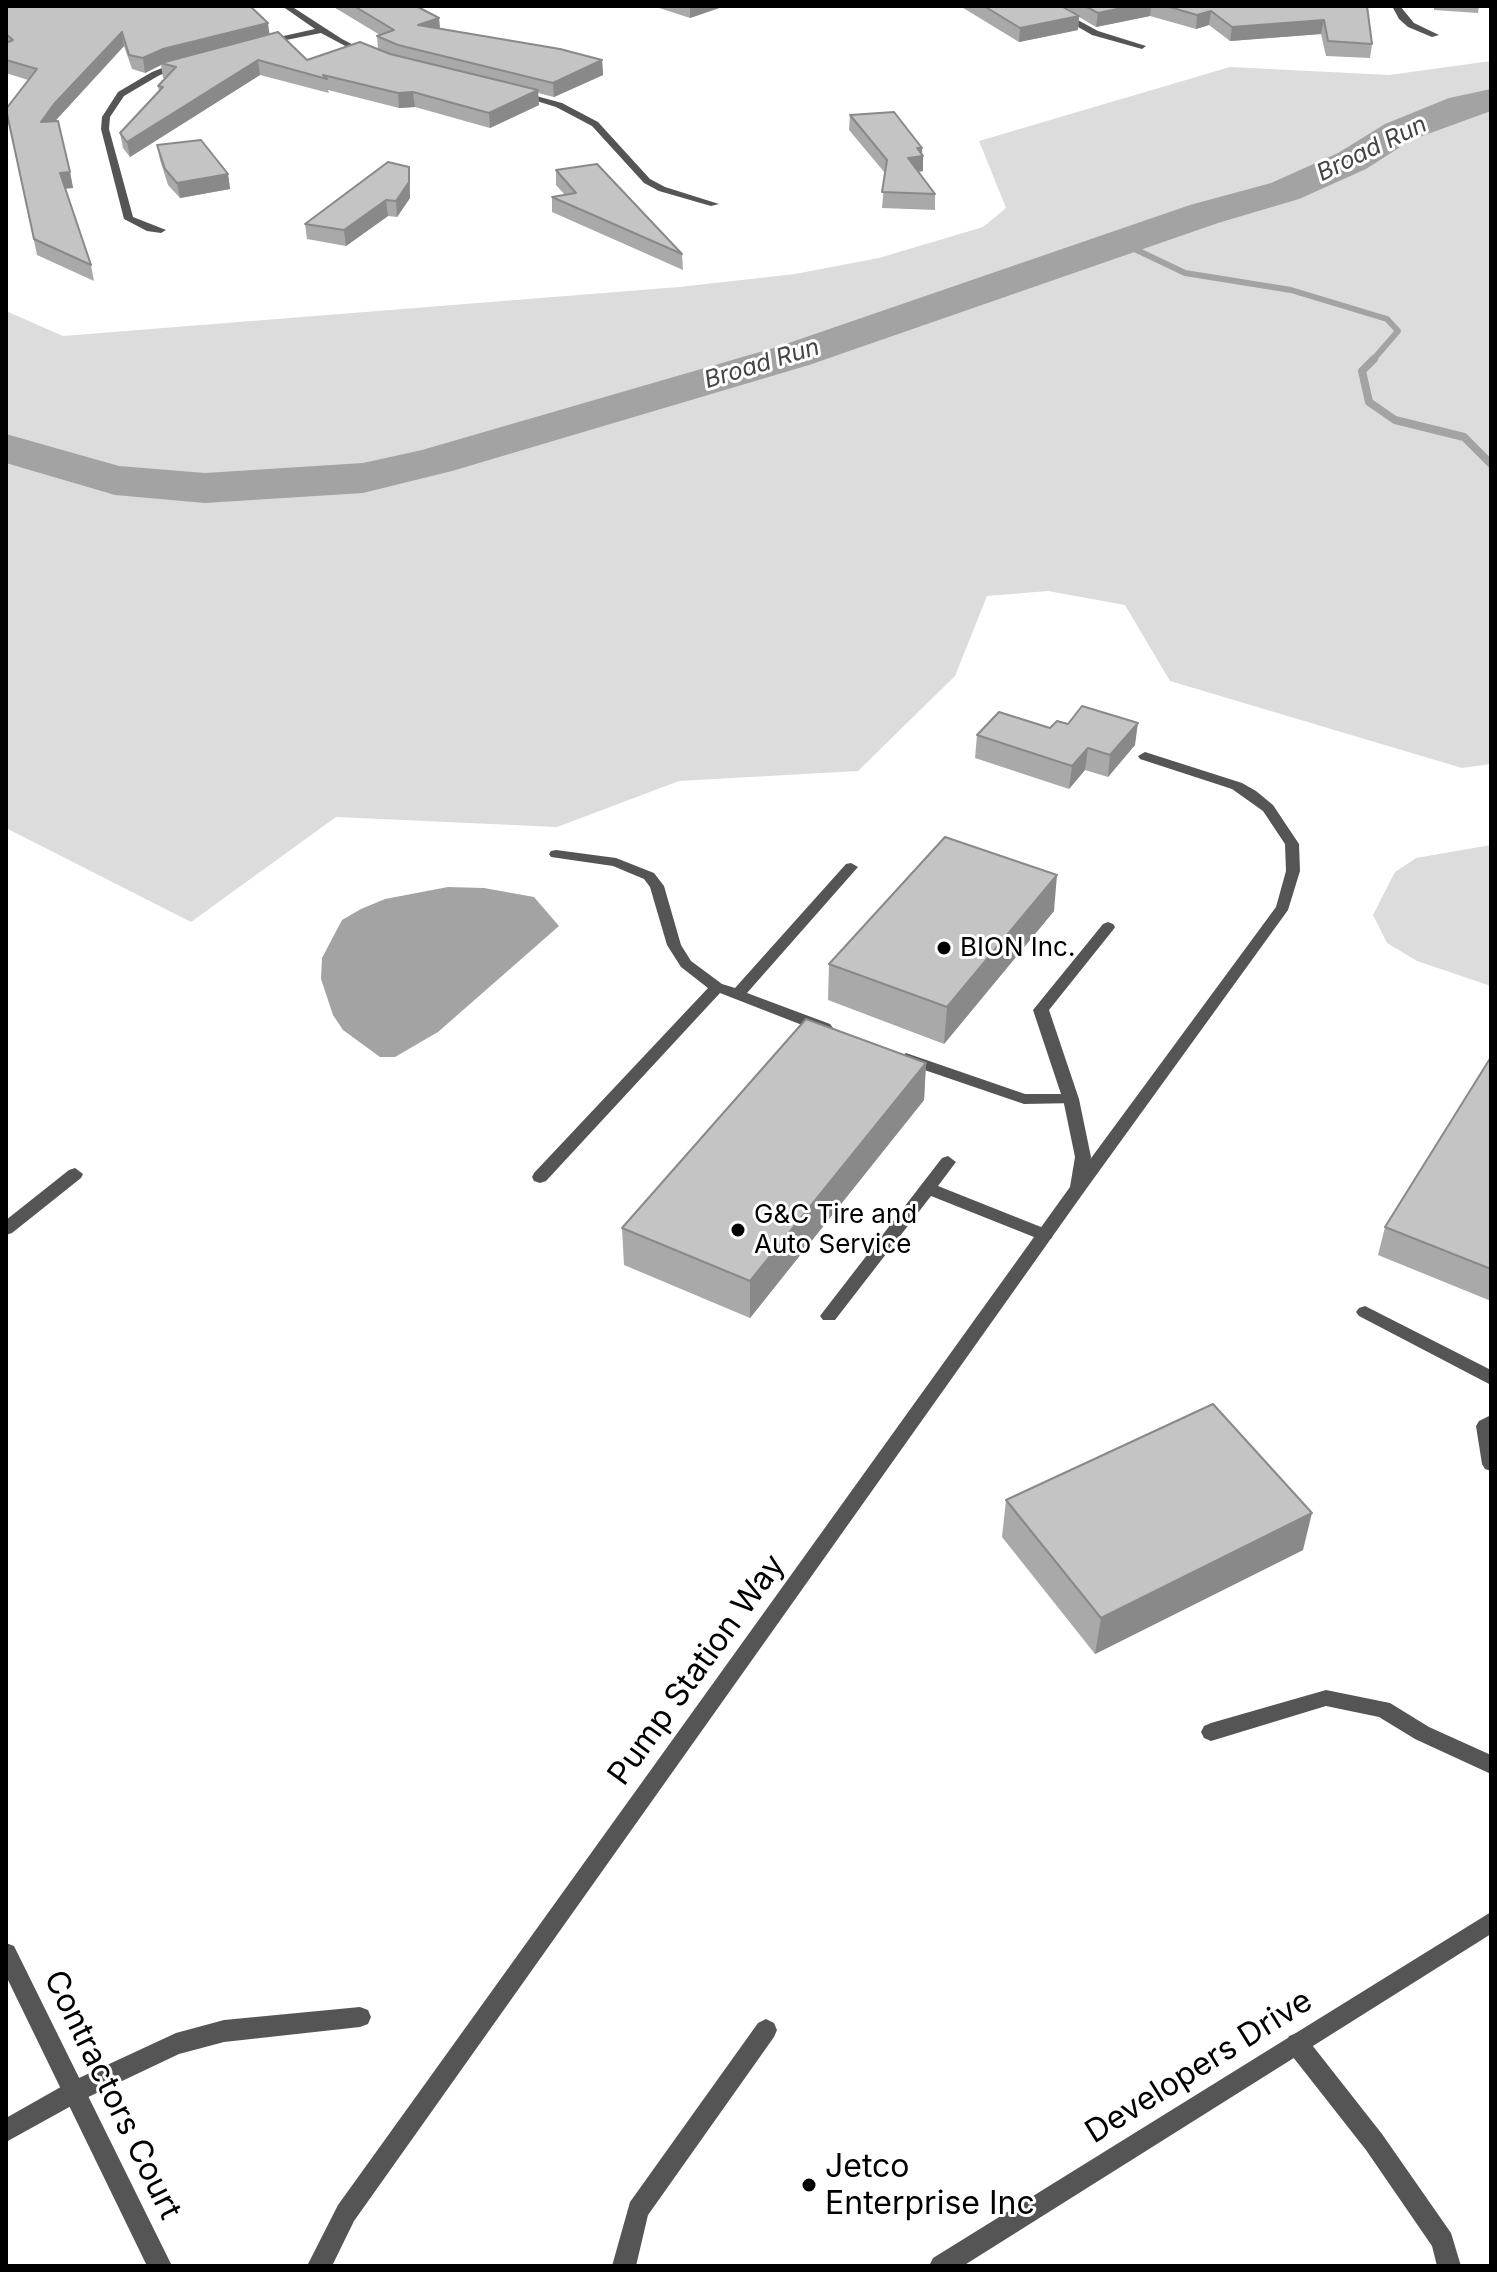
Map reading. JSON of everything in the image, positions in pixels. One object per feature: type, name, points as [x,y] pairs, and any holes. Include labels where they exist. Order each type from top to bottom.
[{"type":"street","points":[[286,6],[321,30],[380,59]]},
{"type":"street","points":[[1046,6],[1095,33],[1142,46]]},
{"type":"street","points":[[1396,6],[1402,17],[1435,35]]},
{"type":"street","points":[[251,46],[321,30]]},
{"type":"street","points":[[161,230],[147,228],[129,219],[105,129],[106,117],[121,94],[134,85],[195,59]]},
{"type":"street","points":[[507,89],[583,116],[607,135],[647,181],[677,196],[714,204]]},
{"type":"street","name":"Pump Station Way","points":[[319,2266],[346,2213],[1078,1188],[1283,907],[1293,871],[1292,844],[1268,808],[1237,786],[1145,756]]},
{"type":"street","points":[[556,854],[616,862],[649,876],[657,886],[674,945],[686,964],[717,987],[841,1034]]},
{"type":"street","points":[[737,995],[851,867]]},
{"type":"street","points":[[1078,1188],[1083,1157],[1071,1099],[1041,1010],[1108,927]]},
{"type":"street","points":[[540,1177],[717,987]]},
{"type":"street","points":[[885,1050],[1024,1099],[1071,1099]]},
{"type":"street","points":[[829,1316],[948,1162]]},
{"type":"street","points":[[6,1229],[75,1174]]},
{"type":"street","points":[[928,1188],[1045,1235]]},
{"type":"street","points":[[1365,1312],[1491,1378]]},
{"type":"street","points":[[1491,1422],[1485,1426],[1491,1464]]},
{"type":"street","points":[[1211,1732],[1326,1698],[1383,1709],[1422,1733],[1491,1765]]},
{"type":"street","name":"Developers Drive","points":[[941,2266],[1491,1922]]},
{"type":"street","name":"Contractors Court","points":[[6,1953],[160,2266]]},
{"type":"street","points":[[6,2131],[74,2092],[176,2044],[224,2031],[360,2017]]},
{"type":"street","points":[[624,2266],[638,2210],[766,2030]]},
{"type":"street","points":[[1297,2044],[1374,2142],[1443,2241],[1449,2266]]},
{"type":"shaded area","points":[[1491,61],[1491,764],[1462,768],[1170,681],[1125,605],[1048,591],[987,596],[955,676],[858,771],[679,781],[557,827],[336,817],[191,922],[6,828],[6,311],[63,336],[679,287],[795,274],[879,258],[983,227],[1006,208],[979,141],[1230,67],[1389,75]]},
{"type":"shaded area","points":[[1491,845],[1491,986],[1417,961],[1387,943],[1373,915],[1395,872],[1416,858]]},
{"type":"shaded area","points":[[448,887],[484,888],[534,897],[559,926],[438,1032],[395,1057],[380,1057],[343,1030],[333,1015],[321,979],[322,958],[342,920],[361,909],[385,899]]},
{"type":"building","points":[[6,6],[250,6],[268,23],[163,49],[143,58],[129,55],[122,32],[54,104],[41,122],[58,121],[70,172],[60,173],[91,265],[34,239],[6,109],[37,69],[6,60],[6,43],[13,40],[6,34]]},
{"type":"building","points":[[354,6],[416,6],[439,18],[418,25],[560,49],[602,60],[553,83],[398,45],[377,36],[394,30]]},
{"type":"building","points":[[984,6],[1061,6],[1079,16],[1020,28]]},
{"type":"building","points":[[1085,6],[1131,6],[1098,13]]},
{"type":"building","points":[[1166,6],[1367,6],[1372,44],[1328,41],[1324,20],[1232,27],[1211,11],[1197,15]]},
{"type":"building","points":[[278,32],[307,60],[360,42],[390,54],[538,90],[489,113],[413,92],[398,93],[323,75],[327,79],[258,60],[127,142],[120,133],[163,87],[158,86],[176,67],[161,63]]},
{"type":"building","points":[[894,112],[922,148],[917,148],[923,156],[908,158],[935,194],[882,192],[887,160],[850,115]]},
{"type":"building","points":[[201,140],[228,174],[177,183],[165,169],[157,145]]},
{"type":"building","points":[[388,162],[409,167],[409,182],[396,201],[386,200],[344,230],[305,224]]},
{"type":"building","points":[[597,164],[682,254],[552,197],[576,193],[556,170]]},
{"type":"building","points":[[1082,706],[1138,723],[1110,755],[1088,748],[1072,766],[977,735],[999,712],[1050,728],[1057,721],[1068,724]]},
{"type":"building","points":[[945,837],[1057,875],[947,1007],[829,964]]},
{"type":"building","points":[[806,1019],[926,1063],[750,1281],[622,1228]]},
{"type":"building","points":[[1491,1057],[1491,1269],[1385,1227]]},
{"type":"building","points":[[1213,1404],[1312,1513],[1101,1618],[1006,1500]]},
{"type":"waterway","name":"Broad Run","points":[[6,448],[115,480],[205,488],[363,478],[435,461],[793,356],[1204,214],[1285,191],[1352,161],[1398,132],[1462,106],[1491,100]]},
{"type":"waterway","points":[[1122,243],[1185,273],[1291,290],[1387,319],[1398,331],[1372,361]]},
{"type":"waterway","points":[[1372,361],[1362,371],[1369,402],[1395,420],[1464,437],[1491,464]]},
{"type":"place","name":"BION Inc.","points":[[944,948]]},
{"type":"place","name":"G&C Tire and Auto Service","points":[[738,1230]]},
{"type":"place","name":"Jetco Enterprise Inc","points":[[809,2185]]}]
